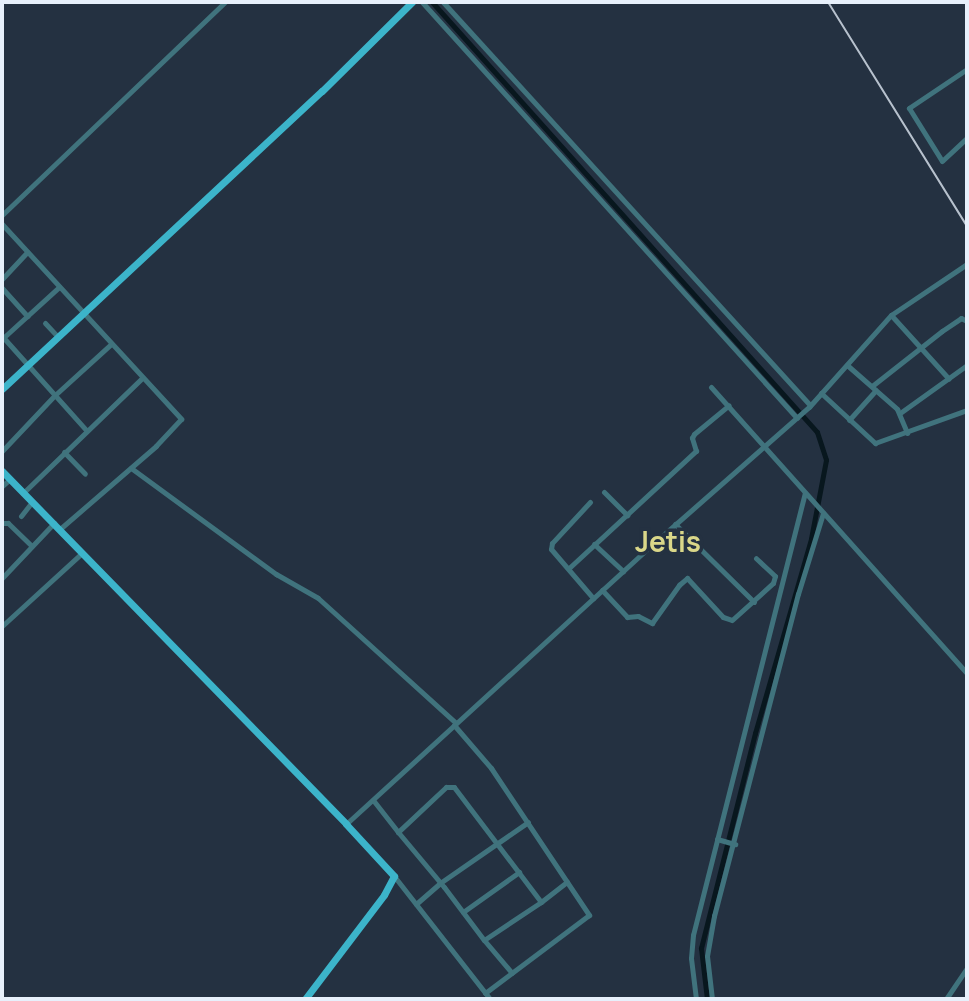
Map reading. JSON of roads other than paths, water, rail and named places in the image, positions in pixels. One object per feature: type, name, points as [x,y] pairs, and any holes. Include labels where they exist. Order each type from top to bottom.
[{"type":"main road","points":[[2,389],[26,363],[322,91],[412,2]]},
{"type":"main road","points":[[2,471],[394,876],[384,895],[305,999]]},
{"type":"street","points":[[2,215],[225,2]]},
{"type":"street","points":[[422,2],[797,417]]},
{"type":"street","points":[[443,2],[809,406]]},
{"type":"street","points":[[967,69],[909,108],[942,161],[967,138]]},
{"type":"street","points":[[523,113],[534,103]]},
{"type":"street","points":[[2,224],[181,421],[131,468],[32,546],[2,578]]},
{"type":"street","points":[[2,278],[27,252]]},
{"type":"street","points":[[346,824],[593,598],[809,406],[891,314],[967,264]]},
{"type":"street","points":[[59,287],[2,337],[86,430]]},
{"type":"street","points":[[2,288],[27,316]]},
{"type":"street","points":[[891,314],[949,379]]},
{"type":"street","points":[[849,420],[874,388],[921,347],[959,319],[967,321]]},
{"type":"street","points":[[45,323],[57,336]]},
{"type":"street","points":[[2,452],[55,395],[111,344]]},
{"type":"street","points":[[847,365],[900,413],[907,433]]},
{"type":"street","points":[[900,413],[967,365]]},
{"type":"street","points":[[23,493],[142,378]]},
{"type":"street","points":[[711,387],[765,444],[821,512],[967,673]]},
{"type":"street","points":[[821,393],[875,443],[967,410]]},
{"type":"street","points":[[569,568],[696,451],[692,439],[694,434],[729,405]]},
{"type":"street","points":[[64,453],[85,474]]},
{"type":"street","points":[[131,468],[276,574],[318,598],[455,724],[480,753],[528,822],[589,915],[485,993]]},
{"type":"street","points":[[2,486],[10,479]]},
{"type":"street","points":[[604,492],[627,515]]},
{"type":"street","points":[[696,999],[692,943],[805,493]]},
{"type":"street","points":[[21,516],[32,502]]},
{"type":"street","points":[[590,502],[551,545],[551,549],[593,598]]},
{"type":"street","points":[[712,999],[707,956],[821,512]]},
{"type":"street","points":[[2,523],[6,521],[32,546]]},
{"type":"street","points":[[675,524],[754,602]]},
{"type":"street","points":[[594,544],[623,571]]},
{"type":"street","points":[[2,626],[82,553]]},
{"type":"street","points":[[756,558],[775,576],[785,576]]},
{"type":"street","points":[[602,590],[627,617],[638,616],[650,624],[685,578],[702,591],[729,621],[769,589],[775,576]]},
{"type":"street","points":[[398,832],[451,785],[541,902]]},
{"type":"street","points":[[373,800],[512,973]]},
{"type":"street","points":[[416,904],[440,883],[528,822]]},
{"type":"street","points":[[718,839],[734,843]]},
{"type":"street","points":[[463,912],[519,872]]},
{"type":"street","points":[[394,876],[489,999]]},
{"type":"street","points":[[484,940],[567,882]]},
{"type":"street","points":[[946,999],[967,969]]},
{"type":"waterway","points":[[432,2],[817,432],[826,460],[811,539],[755,733],[701,948],[707,999]]},
{"type":"railway","points":[[828,2],[967,226]]},
{"type":"district","name":"Jetis","points":[[668,541]]}]
